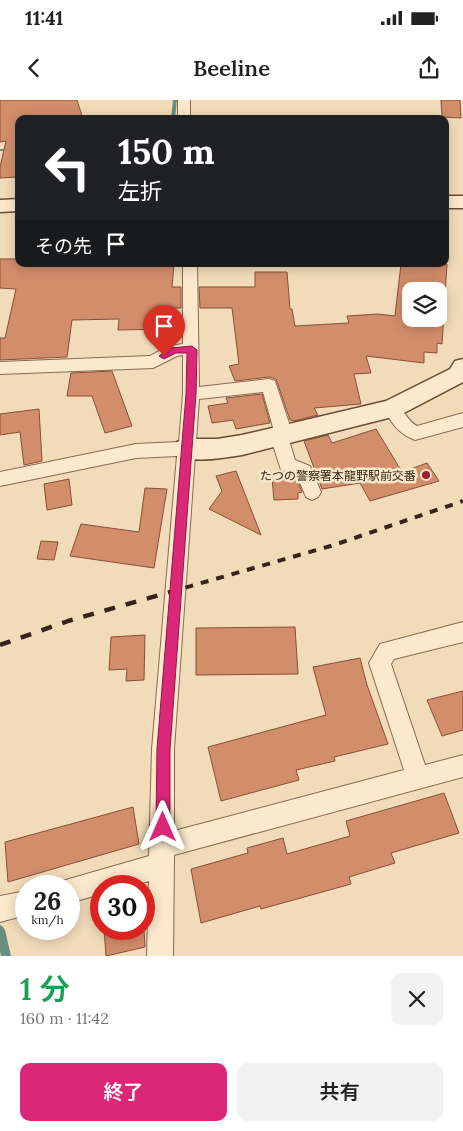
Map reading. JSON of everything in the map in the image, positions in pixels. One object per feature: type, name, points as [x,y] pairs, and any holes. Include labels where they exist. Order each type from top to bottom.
[{"type":"street","points":[[184,100],[184,115]]},
{"type":"street","points":[[449,202],[463,202]]},
{"type":"street","points":[[0,206],[15,205]]},
{"type":"street","points":[[160,956],[164,749],[191,394],[190,267]]},
{"type":"street","points":[[0,368],[154,362],[174,350],[192,350]]},
{"type":"street","points":[[0,479],[136,451],[217,449],[282,436],[392,409],[461,372]]},
{"type":"street","points":[[191,394],[269,385],[287,464],[304,471],[312,492]]},
{"type":"street","points":[[392,409],[404,427],[415,433],[463,420]]},
{"type":"street","points":[[418,778],[380,663],[387,651],[463,632]]},
{"type":"street","points":[[80,887],[162,856],[463,766]]},
{"type":"street","points":[[0,909],[15,906]]},
{"type":"building","points":[[0,100],[77,100],[82,115],[15,115],[15,177],[0,178],[0,167],[6,141],[0,142]]},
{"type":"building","points":[[441,100],[460,100],[461,118],[442,115]]},
{"type":"building","points":[[0,259],[15,259],[15,267],[174,267],[172,287],[181,287],[181,308],[173,308],[169,329],[118,330],[119,319],[72,320],[67,357],[0,360],[0,338],[5,338],[16,289],[0,288]]},
{"type":"building","points":[[401,267],[447,267],[446,282],[402,282],[402,327],[443,327],[442,344],[437,343],[437,353],[424,352],[424,363],[366,356],[371,373],[354,374],[361,404],[314,408],[318,415],[294,421],[290,420],[276,379],[269,377],[235,381],[229,366],[239,364],[232,308],[200,308],[199,287],[255,287],[255,272],[287,272],[290,309],[292,309],[295,326],[349,323],[347,316],[378,314],[395,316]]},
{"type":"building","points":[[112,371],[132,426],[105,433],[92,396],[67,396],[71,373]]},
{"type":"building","points":[[262,394],[270,423],[236,429],[233,420],[212,423],[208,406],[228,403],[226,398]]},
{"type":"building","points":[[39,409],[42,461],[24,465],[20,432],[0,435],[0,414]]},
{"type":"building","points":[[376,429],[402,472],[427,463],[439,481],[370,501],[360,483],[322,489],[304,441],[328,435],[332,443]]},
{"type":"building","points":[[236,471],[261,535],[209,509],[222,491],[216,476]]},
{"type":"building","points":[[296,477],[302,492],[298,493],[298,499],[274,500],[272,478]]},
{"type":"building","points":[[69,479],[72,505],[47,510],[44,484]]},
{"type":"building","points":[[145,488],[167,489],[154,568],[70,556],[81,524],[139,532]]},
{"type":"building","points":[[41,541],[58,542],[54,560],[37,559]]},
{"type":"building","points":[[295,627],[298,674],[196,675],[196,628]]},
{"type":"building","points":[[145,635],[144,680],[126,681],[127,669],[109,670],[111,637]]},
{"type":"building","points":[[360,658],[367,685],[388,744],[334,757],[335,761],[296,770],[299,780],[221,801],[208,747],[326,715],[313,667]]},
{"type":"building","points":[[463,691],[463,730],[442,736],[427,700]]},
{"type":"building","points":[[444,793],[459,833],[391,853],[395,863],[349,877],[351,884],[261,909],[260,906],[201,923],[191,869],[248,853],[247,848],[283,838],[287,854],[350,836],[346,821]]},
{"type":"building","points":[[133,807],[139,844],[32,875],[15,875],[15,880],[8,882],[5,842]]},
{"type":"building","points":[[105,940],[145,940],[145,947],[106,956]]},
{"type":"waterway","points":[[173,115],[175,100]]},
{"type":"waterway","points":[[0,150],[13,150]]},
{"type":"waterway","points":[[0,930],[6,956]]},
{"type":"railway","points":[[170,592],[334,545],[463,501]]},
{"type":"railway","points":[[0,645],[68,621],[174,591]]},
{"type":"place","name":"たつの警察署本龍野駅前交番","points":[[426,475]]},
{"type":"route","points":[[163,827],[164,749],[191,394],[192,350],[174,350],[164,356]]}]
